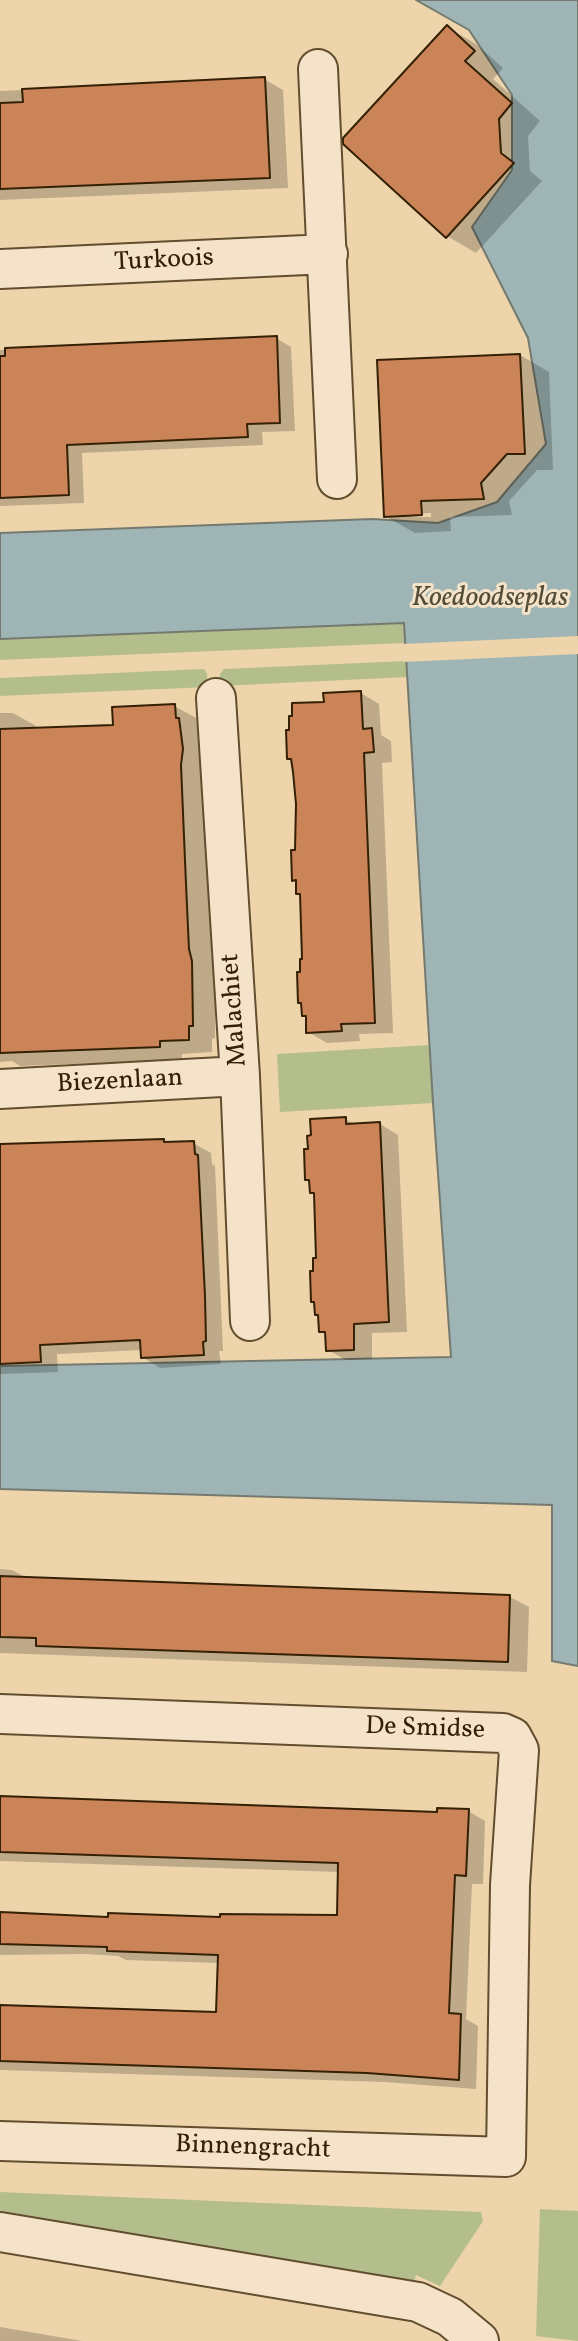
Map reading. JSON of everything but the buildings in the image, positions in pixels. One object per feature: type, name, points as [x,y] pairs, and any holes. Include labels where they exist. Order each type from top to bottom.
[{"type":"street","points":[[318,69],[337,479]]},
{"type":"street","name":"Turkoois","points":[[0,269],[328,254]]},
{"type":"street","name":"Malachiet","points":[[215,698],[240,1076],[250,1321]]},
{"type":"street","name":"Biezenlaan","points":[[0,1090],[240,1076]]},
{"type":"street","name":"De Smidse","points":[[0,1714],[503,1733],[512,1737],[519,1750],[510,1885],[506,2157]]},
{"type":"street","name":"Binnengracht","points":[[0,2141],[506,2157]]},
{"type":"street","points":[[0,2232],[418,2301],[450,2317],[479,2341]]},
{"type":"green space","points":[[404,623],[405,643],[0,660],[0,639]]},
{"type":"green space","points":[[406,661],[407,677],[220,686],[220,674],[224,669]]},
{"type":"green space","points":[[204,669],[208,687],[0,696],[0,678]]},
{"type":"green space","points":[[429,1045],[433,1103],[280,1112],[277,1054]]},
{"type":"green space","points":[[0,2192],[481,2212],[483,2221],[440,2286],[416,2275],[413,2286],[0,2223]]},
{"type":"green space","points":[[540,2209],[578,2211],[578,2341],[536,2336]]},
{"type":"water","name":"Koedoodseplas","points":[[416,0],[578,0],[578,1666],[552,1661],[552,1505],[0,1489],[0,1366],[451,1357],[404,623],[0,639],[0,533],[372,519],[438,523],[497,502],[546,444],[528,338],[472,227],[512,170],[512,95],[469,30]]},
{"type":"pier","points":[[578,636],[578,654],[403,662],[402,644]]}]
